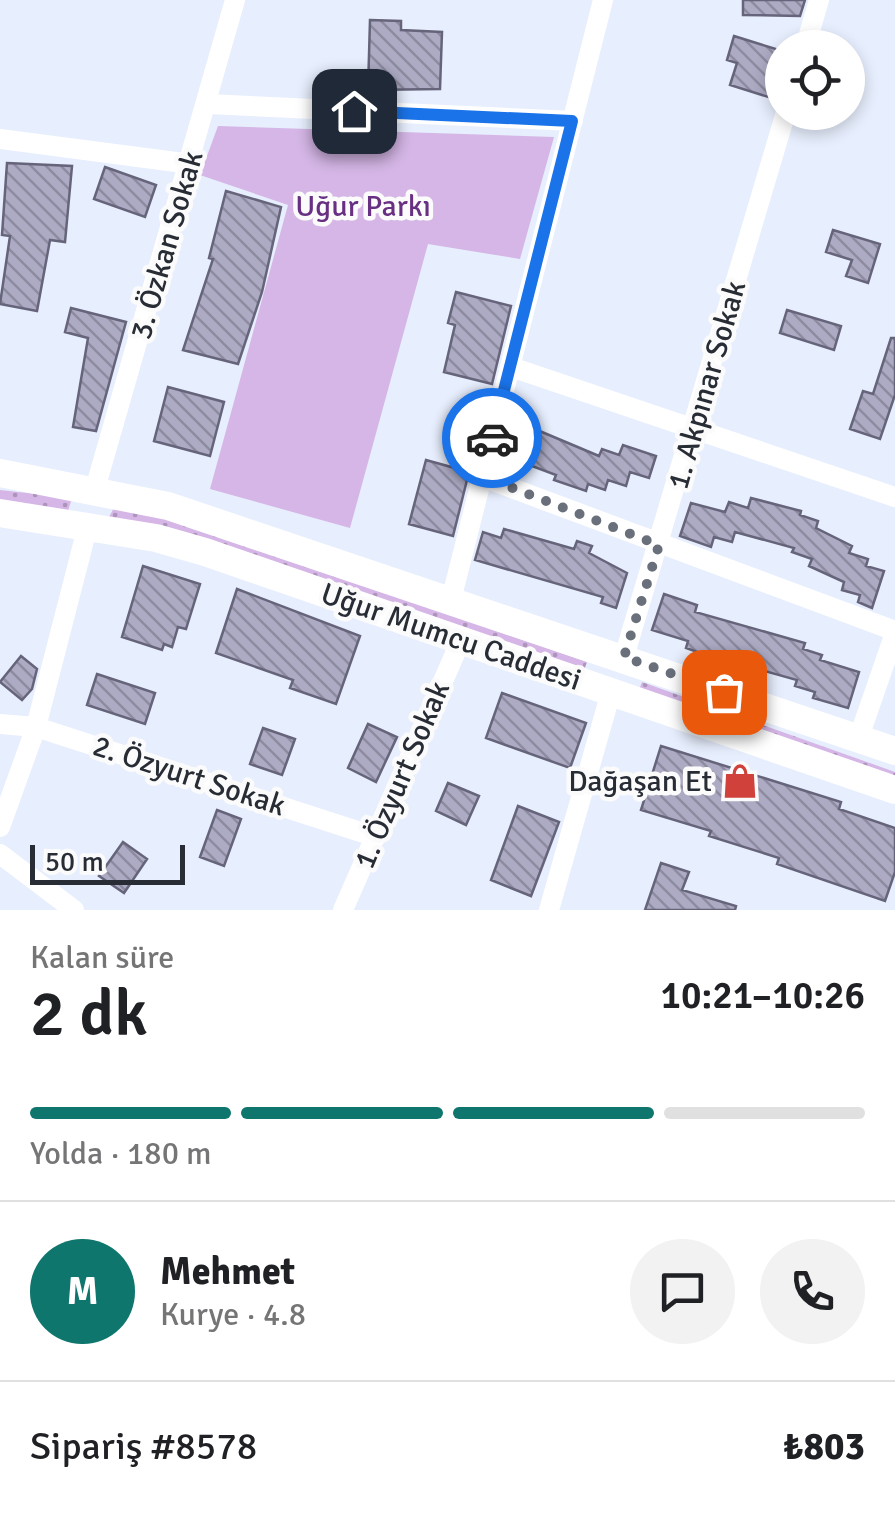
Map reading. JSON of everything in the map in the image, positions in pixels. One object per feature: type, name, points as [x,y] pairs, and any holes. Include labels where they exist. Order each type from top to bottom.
[{"type":"street","name":"3. Özkan Sokak","points":[[95,489],[192,164],[236,0]]},
{"type":"street","points":[[451,600],[604,0]]},
{"type":"street","points":[[810,30],[819,0]]},
{"type":"street","points":[[208,104],[572,121]]},
{"type":"street","name":"1. Akpınar Sokak","points":[[624,657],[695,429],[781,130]]},
{"type":"street","points":[[0,138],[192,164]]},
{"type":"street","points":[[510,366],[895,497]]},
{"type":"street","name":"Uğur Mumcu Caddesi","points":[[0,472],[168,506],[624,657],[895,752]]},
{"type":"street","points":[[482,476],[895,632],[859,737]]},
{"type":"street","points":[[0,827],[36,728],[95,489]]},
{"type":"street","name":"Uğur Mumcu Caddesi","points":[[0,513],[88,526],[205,552],[895,790]]},
{"type":"street","name":"1. Özyurt Sokak","points":[[343,910],[461,640]]},
{"type":"street","points":[[549,910],[624,657]]},
{"type":"street","name":"2. Özyurt Sokak","points":[[0,724],[36,728],[376,837]]},
{"type":"street","points":[[0,854],[74,910]]},
{"type":"green space","name":"Uğur Parkı","points":[[218,126],[554,137],[520,259],[428,244],[350,528],[210,489],[288,205],[200,175]]},
{"type":"green space","points":[[0,490],[72,498],[68,511],[0,502]]},
{"type":"green space","points":[[115,506],[167,517],[587,662],[583,673],[187,537],[109,517]]},
{"type":"green space","points":[[642,682],[895,772],[895,781],[639,690]]},
{"type":"building","points":[[743,0],[805,0],[800,16],[743,15]]},
{"type":"building","points":[[370,20],[401,21],[401,30],[442,32],[440,89],[368,90]]},
{"type":"building","points":[[734,36],[765,46],[765,96],[730,85],[737,63],[727,60]]},
{"type":"building","points":[[7,163],[72,166],[65,242],[50,240],[37,311],[0,304],[10,236],[2,235]]},
{"type":"building","points":[[105,167],[156,185],[145,217],[94,199]]},
{"type":"building","points":[[226,191],[281,207],[262,292],[238,364],[183,350],[213,259],[209,258]]},
{"type":"building","points":[[833,230],[880,244],[868,283],[846,276],[852,260],[826,252]]},
{"type":"building","points":[[456,292],[511,306],[492,384],[444,372],[455,325],[448,323]]},
{"type":"building","points":[[71,308],[126,322],[96,431],[73,427],[88,338],[65,332]]},
{"type":"building","points":[[787,310],[841,326],[834,350],[780,333]]},
{"type":"building","points":[[891,338],[895,338],[895,395],[880,439],[850,429],[863,391],[873,394]]},
{"type":"building","points":[[168,387],[224,402],[210,456],[154,441]]},
{"type":"building","points":[[511,419],[599,456],[602,449],[619,455],[623,445],[656,456],[649,478],[630,472],[626,486],[608,480],[605,490],[588,484],[586,491],[554,480],[556,475],[516,460],[519,450],[504,446]]},
{"type":"building","points":[[426,460],[469,472],[453,536],[409,524]]},
{"type":"building","points":[[751,498],[801,511],[800,515],[818,521],[816,528],[852,546],[849,553],[868,559],[866,566],[884,571],[872,608],[858,602],[860,595],[842,590],[844,582],[809,566],[812,559],[792,552],[794,548],[735,532],[732,542],[714,537],[711,547],[680,536],[691,503],[725,512],[729,502],[748,508]]},
{"type":"building","points":[[504,529],[574,549],[577,541],[592,546],[589,553],[627,573],[616,608],[601,603],[603,597],[475,560],[483,532],[501,538]]},
{"type":"building","points":[[143,566],[200,584],[186,629],[178,627],[172,647],[164,644],[162,650],[122,637]]},
{"type":"building","points":[[237,589],[360,636],[336,704],[290,688],[293,680],[216,653]]},
{"type":"building","points":[[664,594],[697,605],[695,612],[805,643],[803,649],[822,655],[820,660],[859,672],[848,708],[813,698],[815,692],[795,686],[797,680],[718,658],[716,664],[702,660],[703,654],[686,648],[688,641],[652,630]]},
{"type":"building","points":[[21,656],[37,669],[32,689],[22,700],[0,682]]},
{"type":"building","points":[[97,674],[155,693],[145,724],[87,705]]},
{"type":"building","points":[[502,693],[586,723],[570,768],[486,738]]},
{"type":"building","points":[[368,724],[397,737],[376,782],[348,768]]},
{"type":"building","points":[[263,728],[295,739],[282,775],[250,764]]},
{"type":"building","points":[[661,746],[841,802],[839,809],[895,828],[895,872],[885,901],[777,864],[779,858],[709,836],[711,831],[641,810]]},
{"type":"building","points":[[448,783],[479,796],[466,825],[436,811]]},
{"type":"building","points":[[518,806],[559,822],[531,896],[491,880]]},
{"type":"building","points":[[217,810],[241,819],[224,866],[200,857]]},
{"type":"building","points":[[123,842],[147,859],[124,893],[99,876]]},
{"type":"building","points":[[661,863],[689,872],[682,890],[736,906],[735,910],[645,910]]},
{"type":"way so far","points":[[492,438],[482,476],[659,545],[624,657],[724,692]]},
{"type":"place","name":"Dağaşan Et","points":[[740,781]]},
{"type":"route","points":[[354,111],[572,121],[492,438]]}]
